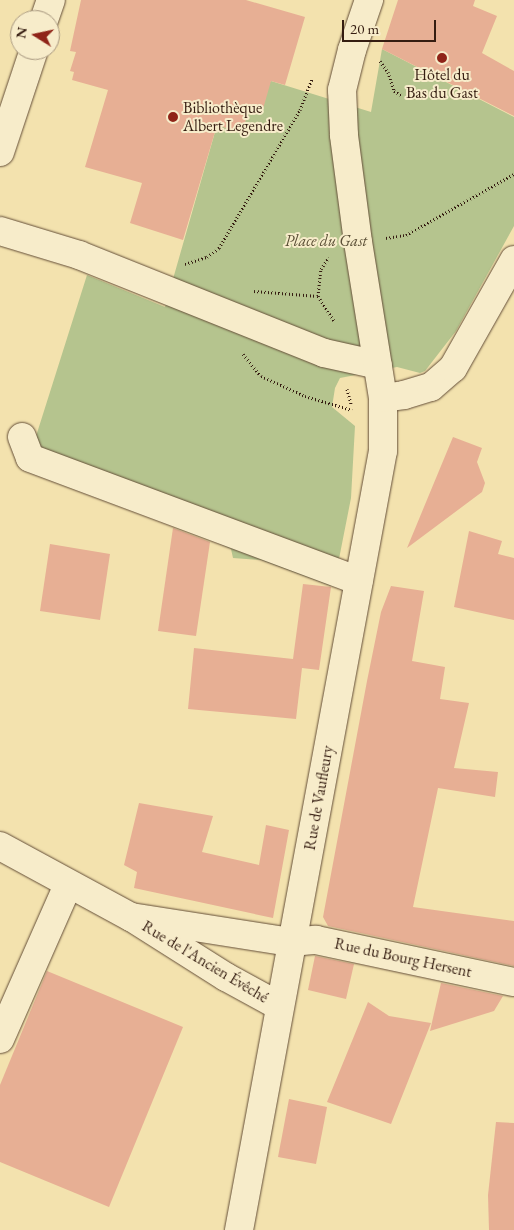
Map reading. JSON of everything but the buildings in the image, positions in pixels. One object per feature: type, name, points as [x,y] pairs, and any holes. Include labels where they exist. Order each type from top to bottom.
[{"type":"street","name":"Rue de Vaufleury","points":[[239,1230],[382,451],[384,398],[358,242],[344,135],[342,90],[352,50],[369,0]]},
{"type":"street","points":[[0,152],[31,60]]},
{"type":"street","points":[[0,231],[79,255],[324,353],[378,365]]},
{"type":"street","points":[[384,398],[404,395],[431,386],[453,368],[514,260]]},
{"type":"street","points":[[22,437],[30,458],[359,581]]},
{"type":"street","name":"Rue de l'Ancien Évêché","points":[[0,846],[68,885],[131,917],[226,977],[279,1006]]},
{"type":"street","points":[[0,1039],[68,885]]},
{"type":"street","name":"Rue de l'Ancien Évêché","points":[[131,917],[291,942]]},
{"type":"street","name":"Rue du Bourg Hersent","points":[[291,942],[316,940],[514,982]]},
{"type":"path","points":[[376,57],[388,72],[394,91],[404,96]]},
{"type":"path","points":[[184,264],[207,257],[219,248],[300,110],[314,74]]},
{"type":"path","points":[[379,239],[406,235],[514,174]]},
{"type":"path","points":[[334,250],[321,269],[318,296],[335,322]]},
{"type":"path","points":[[246,296],[254,291],[265,291],[318,296]]},
{"type":"path","points":[[242,350],[246,359],[261,376],[305,396],[353,410],[346,383]]},
{"type":"green space","name":"Place du Gast","points":[[382,49],[514,117],[514,226],[456,331],[425,371],[420,373],[397,367],[340,378],[335,388],[332,407],[355,426],[351,498],[338,564],[331,586],[261,560],[233,558],[231,549],[211,540],[25,471],[87,275],[165,307],[217,125],[242,132],[250,105],[271,81],[371,112]]},
{"type":"place","name":"Hôtel du Bas du Gast","points":[[442,58]]},
{"type":"place","name":"Bibliothèque Albert Legendre","points":[[173,117]]}]
